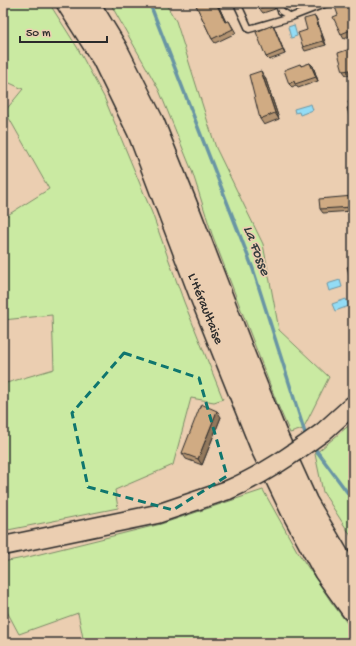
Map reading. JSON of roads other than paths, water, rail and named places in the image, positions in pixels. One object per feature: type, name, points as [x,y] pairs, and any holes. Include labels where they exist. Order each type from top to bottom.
[{"type":"highway","name":"L'Héraultaise","points":[[68,3],[103,58],[139,132],[202,298],[263,450],[292,510],[325,571],[353,610]]},
{"type":"highway","name":"L'Héraultaise","points":[[88,3],[116,49],[153,123],[249,370],[277,438],[306,502],[339,558],[353,575]]},
{"type":"street","points":[[3,546],[157,514],[228,490],[256,477],[294,453],[323,432],[353,405]]},
{"type":"lane","points":[[237,3],[249,29],[291,17],[327,3]]},
{"type":"lane","points":[[278,3],[281,11],[291,17]]},
{"type":"water","points":[[294,25],[297,36],[291,38],[288,27]]},
{"type":"water","points":[[311,104],[313,110],[300,115],[299,112],[295,113],[294,109]]},
{"type":"water","points":[[340,280],[342,287],[329,291],[327,284]]},
{"type":"water","points":[[346,299],[349,306],[335,311],[332,304]]},
{"type":"waterway","name":"La Fosse","points":[[148,3],[152,9],[253,269],[305,433],[308,437]]},
{"type":"waterway","name":"La Fosse","points":[[313,446],[353,500]]}]
